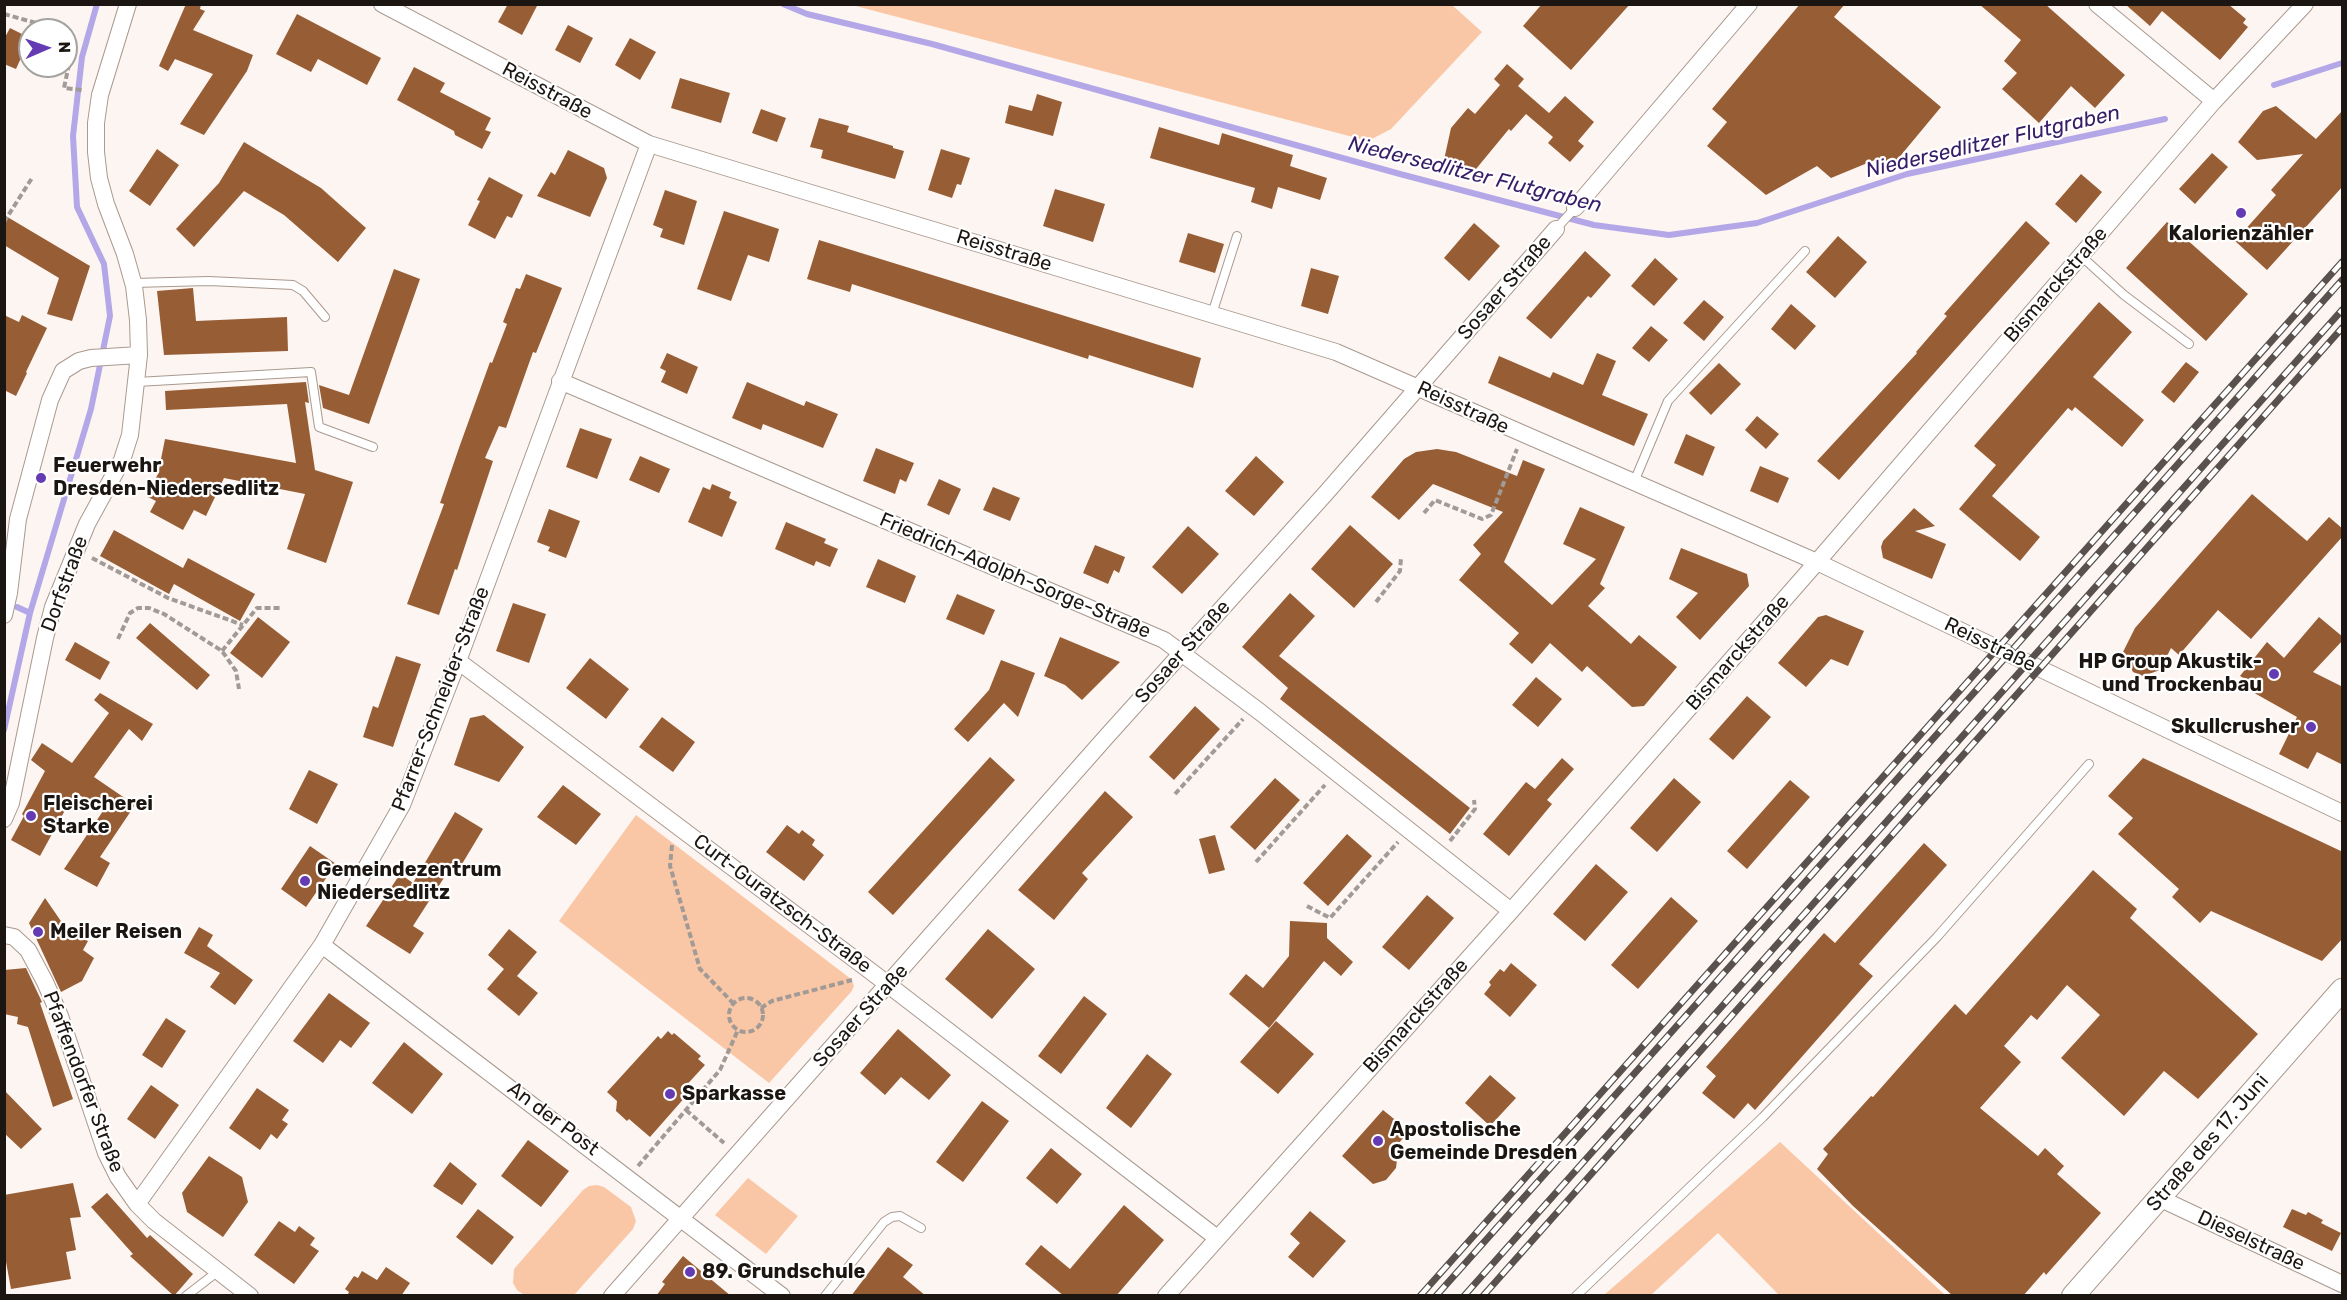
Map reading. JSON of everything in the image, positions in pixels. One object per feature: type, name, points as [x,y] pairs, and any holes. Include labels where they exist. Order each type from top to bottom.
[{"type":"street","name":"Dorfstraße","points":[[4,819],[11,803],[53,607],[76,550],[122,460],[130,435],[139,355],[138,321],[133,283],[106,204],[99,178],[96,152],[96,123],[100,95],[128,4]]},
{"type":"street","name":"Reisstraße","points":[[381,4],[649,144],[1336,352],[1817,562],[2343,813]]},
{"type":"street","name":"Sosaer Straße","points":[[1575,208],[1749,4]]},
{"type":"street","points":[[2097,4],[2214,101]]},
{"type":"street","name":"Bismarckstraße","points":[[1166,1296],[1511,910],[1817,562],[2214,101],[2305,4]]},
{"type":"street","name":"Pfarrer-Schneider-Straße","points":[[137,1204],[322,945],[402,806],[649,144]]},
{"type":"street","name":"Sosaer Straße","points":[[612,1296],[1556,229]]},
{"type":"street","points":[[4,615],[18,519],[50,400],[63,372],[79,360],[139,355]]},
{"type":"street","name":"Friedrich-Adolph-Sorge-Straße","points":[[560,381],[1153,636],[1183,653],[1511,910]]},
{"type":"street","name":"Curt-Guratzsch-Straße","points":[[458,661],[889,985],[1217,1238]]},
{"type":"street","name":"Pfaffendorfer Straße","points":[[4,935],[14,937],[28,950],[45,982],[60,1016],[106,1153],[118,1177],[137,1204],[217,1272],[250,1296]]},
{"type":"street","name":"An der Post","points":[[322,945],[782,1296]]},
{"type":"street","name":"Straße des 17. Juni","points":[[2073,1296],[2343,990]]},
{"type":"street","name":"Dieselstraße","points":[[2159,1198],[2343,1284]]},
{"type":"lane","name":"Sosaer Straße","points":[[1556,229],[1575,208]]},
{"type":"lane","points":[[1212,314],[1237,236]]},
{"type":"lane","points":[[1634,482],[1668,401],[1805,251]]},
{"type":"lane","points":[[2081,256],[2124,295],[2189,344]]},
{"type":"lane","points":[[133,283],[209,281],[293,285],[303,291],[325,317]]},
{"type":"lane","points":[[137,382],[311,372],[319,427],[373,447]]},
{"type":"lane","points":[[1576,1296],[1763,1117],[1937,937],[2089,764]]},
{"type":"lane","points":[[825,1296],[884,1222],[892,1217],[900,1216],[921,1228]]},
{"type":"lane","points":[[186,1296],[217,1272]]},
{"type":"path","points":[[66,78],[64,88],[89,91]]},
{"type":"path","points":[[4,222],[32,178]]},
{"type":"path","points":[[1424,513],[1435,500],[1482,519],[1491,515],[1523,435]]},
{"type":"path","points":[[76,550],[168,598],[243,625]]},
{"type":"path","points":[[1376,602],[1400,571],[1401,558]]},
{"type":"path","points":[[118,639],[130,613],[138,608],[149,608],[164,614],[222,651],[236,671],[239,688]]},
{"type":"path","points":[[222,651],[257,608],[282,609]]},
{"type":"path","points":[[1175,794],[1253,708]]},
{"type":"path","points":[[1256,862],[1336,773]]},
{"type":"path","points":[[1439,854],[1475,809],[1474,800]]},
{"type":"path","points":[[674,824],[670,866],[700,969],[734,1004]]},
{"type":"path","points":[[1307,906],[1330,918],[1409,830]]},
{"type":"path","points":[[761,1008],[772,1001],[838,985],[873,973]]},
{"type":"path","points":[[748,999],[753,1000],[761,1008],[762,1018],[758,1027],[749,1032],[738,1030],[729,1018],[734,1004],[748,999]]},
{"type":"path","points":[[629,1177],[720,1070],[738,1030]]},
{"type":"path","points":[[686,1110],[737,1155]]},
{"type":"shaded area","points":[[852,5],[1452,5],[1482,32],[1391,129],[1368,141]]},
{"type":"shaded area","points":[[636,815],[851,979],[854,986],[851,992],[769,1083],[559,921]]},
{"type":"shaded area","points":[[1780,1142],[1945,1295],[1779,1295],[1718,1233],[1651,1295],[1604,1295]]},
{"type":"shaded area","points":[[748,1178],[798,1216],[766,1254],[715,1215]]},
{"type":"shaded area","points":[[597,1185],[604,1187],[631,1207],[636,1221],[633,1229],[574,1295],[524,1295],[513,1283],[514,1269],[583,1190]]},
{"type":"building","points":[[186,4],[201,4],[200,9],[205,11],[193,30],[253,55],[247,71],[204,135],[180,124],[213,74],[175,59],[168,71],[159,66]]},
{"type":"building","points":[[508,4],[538,4],[522,35],[498,22]]},
{"type":"building","points":[[1542,4],[1630,4],[1571,70],[1523,26]]},
{"type":"building","points":[[1800,4],[1845,4],[1834,17],[1941,107],[1892,166],[1882,157],[1831,178],[1817,166],[1766,195],[1707,146],[1727,122],[1712,109]]},
{"type":"building","points":[[1979,4],[2045,4],[2125,75],[2095,108],[2071,86],[2039,123],[2002,89],[2017,73],[2004,61],[2021,40]]},
{"type":"building","points":[[2125,4],[2228,4],[2246,19],[2243,23],[2248,27],[2220,60],[2162,11],[2150,26]]},
{"type":"building","points":[[297,14],[381,58],[367,85],[318,59],[311,72],[276,54]]},
{"type":"building","points":[[568,25],[593,38],[580,63],[555,50]]},
{"type":"building","points":[[10,28],[18,32],[16,69],[4,64],[4,39]]},
{"type":"building","points":[[630,38],[656,52],[640,80],[615,65]]},
{"type":"building","points":[[1507,64],[1524,79],[1518,86],[1549,113],[1565,96],[1594,122],[1578,141],[1584,146],[1570,162],[1548,143],[1553,137],[1526,114],[1511,131],[1509,129],[1476,169],[1444,160],[1451,128],[1468,108],[1475,114],[1500,85],[1494,79]]},
{"type":"building","points":[[414,67],[445,83],[440,92],[491,118],[485,130],[491,132],[482,149],[397,100]]},
{"type":"building","points":[[680,78],[730,93],[721,123],[671,108]]},
{"type":"building","points":[[1037,94],[1062,102],[1053,136],[1005,123],[1009,105],[1032,111]]},
{"type":"building","points":[[2276,106],[2316,139],[2343,110],[2343,186],[2267,270],[2235,241],[2276,195],[2271,190],[2303,154],[2257,160],[2238,142],[2263,111]]},
{"type":"building","points":[[761,109],[786,118],[777,142],[752,133]]},
{"type":"building","points":[[819,118],[849,126],[847,132],[904,151],[895,179],[821,158],[823,150],[810,147]]},
{"type":"building","points":[[1159,127],[1219,145],[1222,133],[1293,155],[1290,166],[1327,178],[1320,200],[1278,187],[1272,209],[1251,202],[1255,188],[1150,158]]},
{"type":"building","points":[[244,142],[321,188],[366,228],[338,262],[284,215],[244,191],[194,247],[176,229],[219,183]]},
{"type":"building","points":[[157,149],[179,165],[150,206],[129,191]]},
{"type":"building","points":[[941,149],[970,158],[961,185],[957,184],[952,198],[928,190]]},
{"type":"building","points":[[568,150],[604,168],[607,178],[590,217],[537,196],[551,172],[555,175]]},
{"type":"building","points":[[2212,153],[2228,167],[2195,204],[2179,189]]},
{"type":"building","points":[[2081,174],[2102,192],[2076,223],[2055,204]]},
{"type":"building","points":[[489,177],[523,195],[512,218],[507,216],[495,239],[468,225]]},
{"type":"building","points":[[1055,189],[1105,204],[1093,242],[1043,226]]},
{"type":"building","points":[[665,190],[697,201],[684,245],[660,237],[663,229],[653,225]]},
{"type":"building","points":[[724,211],[779,229],[769,262],[748,255],[731,301],[697,289]]},
{"type":"building","points":[[4,215],[90,266],[72,321],[47,314],[59,278],[4,245]]},
{"type":"building","points":[[2026,221],[2050,243],[1839,480],[1817,461],[1917,353],[1947,316],[1944,314]]},
{"type":"building","points":[[2167,222],[2248,294],[2206,341],[2126,268]]},
{"type":"building","points":[[1474,223],[1500,246],[1469,281],[1444,258]]},
{"type":"building","points":[[1188,233],[1224,244],[1215,273],[1179,262]]},
{"type":"building","points":[[1838,236],[1867,262],[1835,298],[1806,272]]},
{"type":"building","points":[[819,240],[1201,358],[1193,388],[1089,355],[1088,359],[852,284],[850,292],[807,279]]},
{"type":"building","points":[[1585,251],[1611,275],[1591,298],[1588,296],[1551,339],[1526,318]]},
{"type":"building","points":[[1655,258],[1678,279],[1654,306],[1631,286]]},
{"type":"building","points":[[1311,268],[1339,276],[1328,314],[1301,306]]},
{"type":"building","points":[[394,269],[420,279],[369,424],[323,408],[319,385],[349,395]]},
{"type":"building","points":[[526,274],[562,288],[536,353],[533,352],[506,428],[499,426],[485,458],[493,461],[457,570],[455,569],[439,615],[407,604],[444,504],[440,503],[460,445],[490,362],[492,363],[507,324],[503,322],[516,288],[520,289]]},
{"type":"building","points":[[193,288],[196,321],[287,317],[288,351],[164,355],[157,291]]},
{"type":"building","points":[[1704,300],[1724,317],[1704,341],[1683,323]]},
{"type":"building","points":[[2099,302],[2132,332],[2093,377],[2144,420],[2122,447],[2075,407],[2072,411],[2068,408],[1992,496],[2040,537],[2020,561],[1959,509],[1996,465],[1974,446]]},
{"type":"building","points":[[1791,304],[1816,326],[1795,350],[1771,329]]},
{"type":"building","points":[[4,315],[19,322],[22,315],[47,328],[16,396],[4,390]]},
{"type":"building","points":[[1651,326],[1668,340],[1649,362],[1632,348]]},
{"type":"building","points":[[667,353],[698,367],[687,394],[661,382],[666,371],[660,368]]},
{"type":"building","points":[[1597,353],[1616,361],[1602,395],[1648,414],[1634,446],[1488,383],[1499,356],[1550,378],[1553,372],[1583,385]]},
{"type":"building","points":[[2186,362],[2199,372],[2174,403],[2161,392]]},
{"type":"building","points":[[1719,363],[1741,384],[1711,415],[1689,393]]},
{"type":"building","points":[[306,382],[309,403],[305,402],[315,470],[353,482],[326,563],[287,549],[305,494],[224,478],[206,516],[194,510],[183,530],[150,512],[156,501],[146,496],[158,474],[165,439],[296,463],[287,404],[166,410],[165,391]]},
{"type":"building","points":[[747,382],[804,406],[806,401],[838,414],[823,448],[763,424],[761,430],[732,418]]},
{"type":"building","points":[[1757,416],[1779,434],[1766,449],[1745,430]]},
{"type":"building","points":[[580,428],[612,439],[597,479],[566,467]]},
{"type":"building","points":[[1686,434],[1715,447],[1703,476],[1674,463]]},
{"type":"building","points":[[876,448],[914,463],[906,482],[900,479],[895,494],[863,481]]},
{"type":"building","points":[[1437,449],[1456,452],[1517,476],[1523,460],[1545,469],[1504,562],[1552,605],[1596,559],[1563,544],[1580,507],[1625,527],[1600,584],[1605,588],[1588,606],[1631,644],[1639,635],[1677,667],[1644,706],[1632,707],[1587,666],[1582,672],[1550,643],[1532,664],[1509,644],[1519,633],[1459,580],[1481,554],[1473,545],[1503,512],[1433,484],[1399,520],[1371,497],[1404,459],[1416,452]]},
{"type":"building","points":[[640,456],[670,469],[659,493],[629,480]]},
{"type":"building","points":[[1256,456],[1284,482],[1254,516],[1225,491]]},
{"type":"building","points":[[1760,466],[1789,478],[1778,503],[1750,491]]},
{"type":"building","points":[[939,479],[961,489],[949,515],[927,505]]},
{"type":"building","points":[[712,484],[731,492],[729,498],[737,502],[722,537],[688,522],[703,487],[710,490]]},
{"type":"building","points":[[993,487],[1020,498],[1010,521],[983,510]]},
{"type":"building","points":[[2252,494],[2307,541],[2329,517],[2343,529],[2343,536],[2251,639],[2218,610],[2179,655],[2171,648],[2160,670],[2143,676],[2133,672],[2123,652],[2135,628]]},
{"type":"building","points":[[1914,508],[1935,526],[1915,531],[1946,544],[1932,579],[1883,558],[1881,547],[1883,541]]},
{"type":"building","points":[[549,509],[580,521],[566,558],[548,551],[550,547],[537,542]]},
{"type":"building","points":[[786,522],[826,539],[824,543],[838,549],[830,567],[816,561],[814,566],[775,549]]},
{"type":"building","points":[[1350,525],[1393,564],[1354,608],[1311,569]]},
{"type":"building","points":[[1188,526],[1219,554],[1182,594],[1152,567]]},
{"type":"building","points":[[114,530],[183,568],[188,558],[255,594],[240,621],[174,584],[169,594],[100,556]]},
{"type":"building","points":[[1095,545],[1125,557],[1119,573],[1114,570],[1108,584],[1083,573]]},
{"type":"building","points":[[1681,548],[1747,574],[1749,586],[1700,640],[1676,617],[1698,593],[1669,579]]},
{"type":"building","points":[[878,559],[916,576],[905,603],[866,587]]},
{"type":"building","points":[[1290,593],[1315,616],[1279,656],[1470,808],[1450,834],[1280,699],[1288,688],[1242,647]]},
{"type":"building","points":[[957,594],[995,610],[984,635],[946,619]]},
{"type":"building","points":[[513,603],[546,614],[529,663],[496,651]]},
{"type":"building","points":[[1826,615],[1864,631],[1848,666],[1831,659],[1806,687],[1778,663],[1818,617]]},
{"type":"building","points":[[258,617],[290,642],[262,678],[230,653]]},
{"type":"building","points":[[2319,617],[2343,637],[2343,640],[2313,672],[2343,687],[2343,765],[2317,752],[2308,769],[2279,754],[2297,717],[2249,690],[2253,684],[2240,676],[2267,642],[2284,658]]},
{"type":"building","points":[[150,623],[210,675],[197,690],[136,638]]},
{"type":"building","points":[[1060,637],[1120,662],[1082,700],[1065,685],[1044,676]]},
{"type":"building","points":[[75,642],[110,662],[100,680],[65,660]]},
{"type":"building","points":[[396,656],[421,664],[393,747],[363,737],[373,706],[378,708]]},
{"type":"building","points":[[590,658],[629,689],[606,719],[566,688]]},
{"type":"building","points":[[1001,660],[1035,673],[1018,717],[1004,703],[968,742],[954,729],[989,690]]},
{"type":"building","points":[[1536,677],[1562,699],[1538,727],[1512,705]]},
{"type":"building","points":[[100,693],[153,724],[142,741],[129,729],[94,777],[135,805],[100,857],[110,863],[97,887],[64,869],[103,811],[75,792],[40,856],[11,840],[45,771],[31,760],[42,743],[72,763],[109,713],[94,700]]},
{"type":"building","points":[[1747,696],[1771,717],[1733,760],[1709,739]]},
{"type":"building","points":[[1195,706],[1220,729],[1174,780],[1149,757]]},
{"type":"building","points":[[484,715],[524,747],[499,782],[454,765],[470,718]]},
{"type":"building","points":[[662,717],[695,742],[673,772],[639,747]]},
{"type":"building","points":[[990,757],[1015,780],[893,915],[868,892]]},
{"type":"building","points":[[1562,758],[1574,769],[1547,800],[1552,804],[1509,856],[1483,834],[1526,782],[1535,789]]},
{"type":"building","points":[[2143,758],[2343,852],[2343,938],[2322,961],[2211,911],[2200,923],[2172,897],[2179,889],[2118,834],[2133,818],[2108,796]]},
{"type":"building","points":[[309,770],[338,784],[317,824],[289,809]]},
{"type":"building","points":[[1275,778],[1300,800],[1255,850],[1230,827]]},
{"type":"building","points":[[1674,778],[1701,802],[1657,852],[1630,828]]},
{"type":"building","points":[[1790,780],[1810,797],[1747,869],[1727,851]]},
{"type":"building","points":[[563,785],[601,814],[576,845],[537,817]]},
{"type":"building","points":[[1105,791],[1133,817],[1082,873],[1088,879],[1054,920],[1018,890]]},
{"type":"building","points":[[455,812],[483,829],[456,874],[449,870],[413,926],[424,933],[410,954],[366,926],[400,874],[413,883]]},
{"type":"building","points":[[787,825],[799,834],[802,830],[815,840],[812,845],[824,855],[804,881],[766,852]]},
{"type":"building","points":[[1347,834],[1372,856],[1328,906],[1303,883]]},
{"type":"building","points":[[1215,835],[1225,870],[1209,874],[1199,839]]},
{"type":"building","points":[[1924,843],[1947,865],[1859,964],[1873,976],[1755,1110],[1748,1103],[1734,1119],[1702,1093],[1716,1076],[1706,1067],[1824,933],[1835,943]]},
{"type":"building","name":"Gemeindezentrum Niedersedlitz","points":[[310,846],[336,864],[306,907],[281,889]]},
{"type":"building","points":[[1596,864],[1628,892],[1585,941],[1553,914]]},
{"type":"building","points":[[2093,870],[2137,909],[2130,918],[2258,1034],[2198,1099],[2164,1071],[2124,1116],[2061,1058],[2100,1015],[2067,985],[2037,1020],[2031,1015],[2004,1046],[2021,1062],[1980,1108],[2038,1156],[2045,1148],[2064,1166],[2057,1174],[2101,1213],[2046,1275],[2044,1272],[2023,1296],[1953,1296],[1853,1206],[1817,1169],[1828,1154],[1823,1149],[1871,1096],[1873,1097],[1955,1004],[1966,1015]]},
{"type":"building","points":[[1427,895],[1454,918],[1409,970],[1382,947]]},
{"type":"building","points":[[1671,897],[1698,921],[1638,989],[1611,965]]},
{"type":"building","points":[[45,898],[65,927],[88,941],[83,950],[94,958],[82,981],[61,992],[29,923]]},
{"type":"building","points":[[1290,921],[1327,923],[1327,938],[1353,962],[1341,976],[1324,961],[1269,1028],[1229,994],[1246,974],[1263,988],[1289,956]]},
{"type":"building","points":[[199,927],[213,935],[207,946],[253,980],[235,1005],[210,987],[220,973],[184,953]]},
{"type":"building","points":[[509,929],[537,952],[517,976],[538,993],[519,1016],[487,989],[504,969],[488,955]]},
{"type":"building","points":[[988,929],[1035,969],[992,1019],[945,979]]},
{"type":"building","points":[[1511,963],[1537,985],[1510,1017],[1484,994],[1491,985],[1489,982],[1500,969],[1504,972]]},
{"type":"building","points":[[26,968],[42,1002],[40,1003],[73,1099],[53,1107],[28,1027],[17,1024],[18,1017],[4,1014],[4,970]]},
{"type":"building","points":[[329,993],[370,1023],[351,1048],[340,1040],[323,1063],[293,1041]]},
{"type":"building","points":[[1084,996],[1107,1014],[1061,1074],[1038,1056]]},
{"type":"building","points":[[166,1018],[186,1031],[162,1068],[142,1055]]},
{"type":"building","points":[[1276,1021],[1314,1054],[1278,1094],[1240,1062]]},
{"type":"building","points":[[898,1029],[951,1075],[929,1100],[901,1077],[885,1095],[860,1073]]},
{"type":"building","points":[[668,1031],[672,1035],[674,1033],[701,1056],[698,1059],[705,1065],[682,1090],[687,1095],[650,1137],[616,1111],[617,1101],[607,1092],[658,1036],[661,1039]]},
{"type":"building","points":[[404,1042],[443,1074],[412,1114],[372,1083]]},
{"type":"building","points":[[1147,1054],[1172,1074],[1131,1128],[1106,1108]]},
{"type":"building","points":[[1490,1075],[1516,1098],[1490,1126],[1465,1103]]},
{"type":"building","points":[[151,1085],[179,1105],[155,1139],[127,1119]]},
{"type":"building","points":[[257,1088],[289,1110],[282,1120],[288,1124],[277,1139],[271,1134],[260,1150],[229,1128]]},
{"type":"building","points":[[4,1090],[42,1129],[21,1149],[4,1133]]},
{"type":"building","points":[[982,1101],[1009,1121],[963,1182],[936,1162]]},
{"type":"building","name":"Apostolische Gemeinde Dresden","points":[[1383,1110],[1409,1131],[1399,1143],[1396,1168],[1386,1180],[1373,1184],[1342,1156]]},
{"type":"building","points":[[528,1140],[569,1171],[541,1207],[501,1176]]},
{"type":"building","points":[[1051,1148],[1082,1174],[1057,1204],[1026,1178]]},
{"type":"building","points":[[209,1156],[242,1177],[248,1202],[223,1237],[187,1212],[182,1193]]},
{"type":"building","points":[[450,1162],[477,1184],[462,1205],[433,1186]]},
{"type":"building","points":[[73,1183],[81,1217],[70,1218],[76,1250],[66,1252],[71,1279],[11,1289],[4,1251],[4,1195]]},
{"type":"building","points":[[107,1193],[147,1238],[150,1235],[193,1274],[174,1296],[130,1256],[133,1254],[91,1207]]},
{"type":"building","points":[[1124,1205],[1164,1240],[1116,1296],[1064,1296],[1025,1264],[1041,1245],[1070,1269]]},
{"type":"building","points":[[478,1209],[514,1237],[492,1265],[456,1237]]},
{"type":"building","points":[[2292,1209],[2306,1215],[2308,1212],[2323,1220],[2321,1223],[2341,1233],[2332,1251],[2283,1227]]},
{"type":"building","points":[[1310,1211],[1346,1241],[1313,1278],[1288,1257],[1300,1243],[1290,1234]]},
{"type":"building","points":[[279,1221],[295,1232],[299,1226],[315,1238],[310,1245],[319,1251],[294,1284],[254,1255]]},
{"type":"building","points":[[888,1247],[913,1265],[903,1277],[926,1296],[851,1296]]},
{"type":"building","points":[[683,1256],[731,1296],[656,1296],[665,1284],[662,1282]]},
{"type":"building","points":[[386,1267],[410,1283],[401,1296],[347,1296],[349,1292],[345,1289],[354,1276],[358,1278],[362,1271],[377,1280]]},
{"type":"waterway","points":[[4,730],[30,613],[91,409],[110,316],[104,264],[77,207],[73,136],[82,57],[97,4]]},
{"type":"waterway","name":"Niedersedlitzer Flutgraben","points":[[783,4],[807,14],[932,44],[1400,174],[1594,225],[1669,235],[1757,223],[1907,174],[2165,119]]},
{"type":"waterway","name":"Niedersedlitzer Flutgraben","points":[[2274,85],[2342,63]]},
{"type":"waterway","points":[[17,607],[30,613]]},
{"type":"railway","points":[[1420,1296],[2342,262]]},
{"type":"railway","points":[[1436,1296],[2342,280]]},
{"type":"railway","points":[[1464,1296],[2342,310]]},
{"type":"railway","points":[[1483,1296],[2342,328]]},
{"type":"place","name":"Kalorienzähler","points":[[2241,213]]},
{"type":"place","name":"Feuerwehr Dresden-Niedersedlitz","points":[[41,478]]},
{"type":"place","name":"HP Group Akustik- und Trockenbau","points":[[2274,674]]},
{"type":"place","name":"Skullcrusher","points":[[2311,727]]},
{"type":"place","name":"Fleischerei Starke","points":[[31,816]]},
{"type":"place","name":"Gemeindezentrum Niedersedlitz","points":[[305,881]]},
{"type":"place","name":"Meiler Reisen","points":[[38,932]]},
{"type":"place","name":"Sparkasse","points":[[670,1094]]},
{"type":"place","name":"Apostolische Gemeinde Dresden","points":[[1378,1141]]},
{"type":"place","name":"89. Grundschule","points":[[690,1272]]}]
